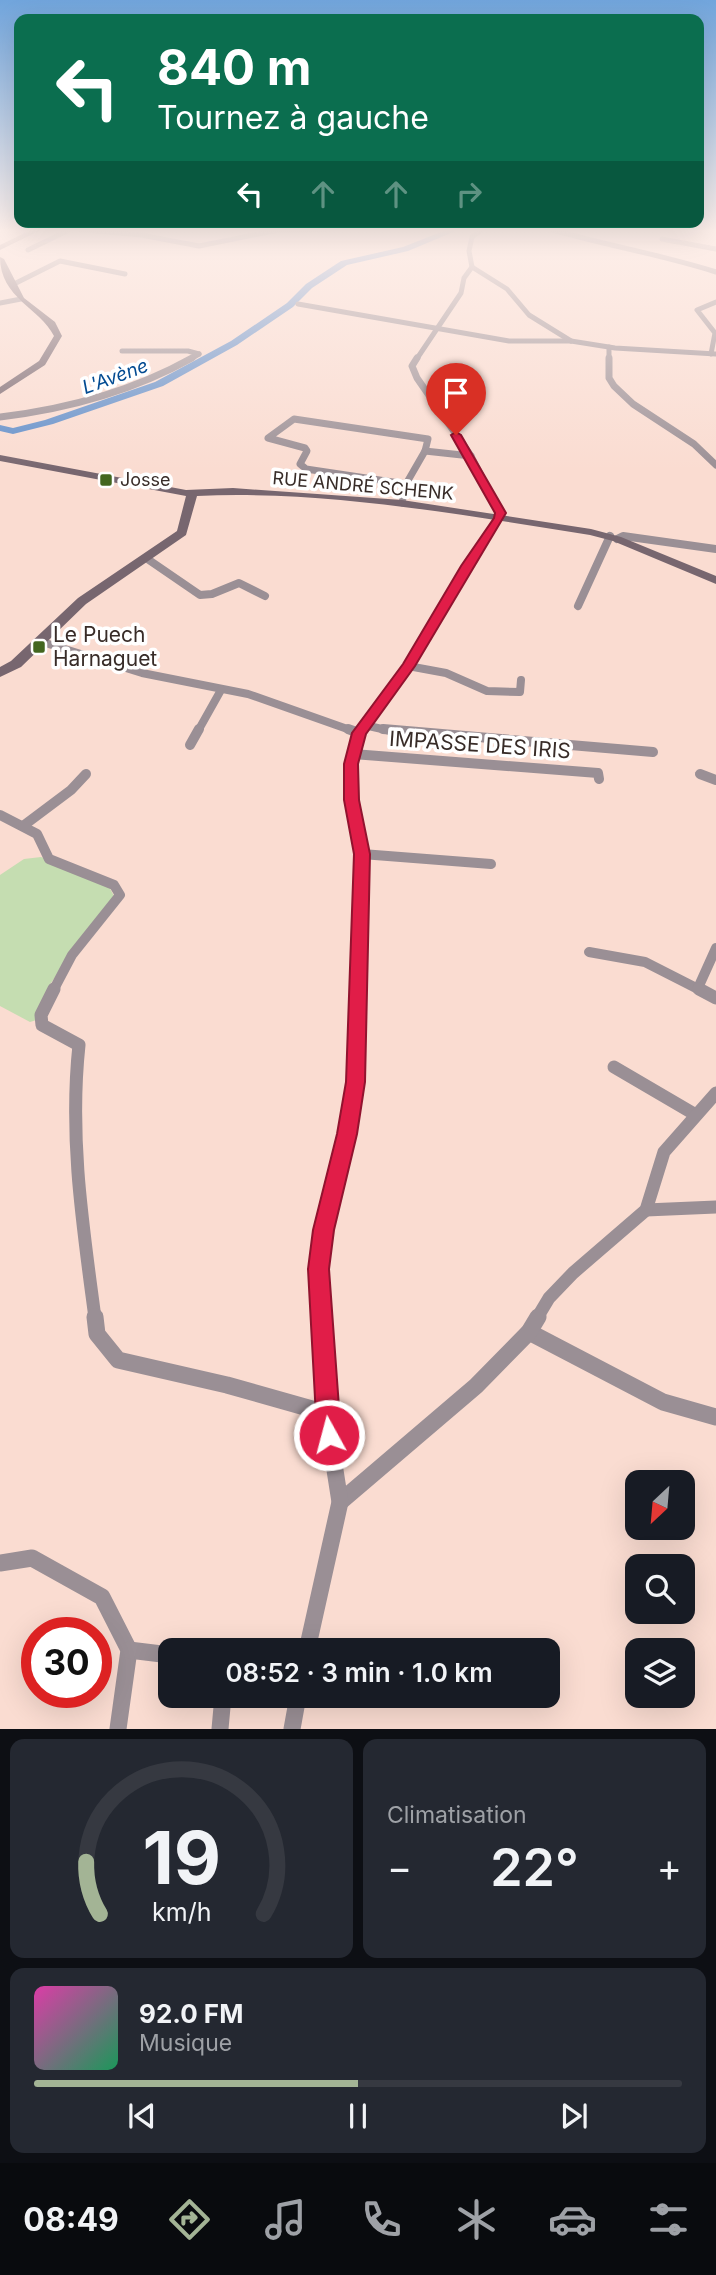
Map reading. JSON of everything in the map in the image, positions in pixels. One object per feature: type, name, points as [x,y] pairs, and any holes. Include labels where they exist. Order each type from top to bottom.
[{"type":"street","points":[[0,391],[50,355],[58,336],[50,322],[33,309]]},
{"type":"street","points":[[324,309],[509,341],[571,341],[609,347],[713,354],[715,333],[697,310],[700,309]]},
{"type":"street","points":[[309,1638],[340,1502],[326,1413],[319,1269],[323,1230],[354,1099],[362,854],[352,800],[353,754],[362,729],[408,666],[500,513],[471,456],[413,372],[412,366],[451,309]]},
{"type":"street","points":[[524,309],[529,315],[571,341]]},
{"type":"street","points":[[609,347],[610,378],[614,386],[633,404],[695,444],[716,465]]},
{"type":"street","points":[[0,416],[31,414],[129,386],[164,373],[198,354],[188,351],[122,351]]},
{"type":"street","points":[[402,503],[406,484],[430,442],[425,438],[294,419],[268,438],[274,442],[305,448],[307,451],[300,464],[306,469],[406,484]]},
{"type":"street","points":[[425,451],[471,456]]},
{"type":"street","name":"RUE ANDRÉ SCHENK","points":[[0,458],[192,494],[233,491],[402,503],[613,537],[716,580]]},
{"type":"street","points":[[0,673],[16,664],[82,601],[182,533],[192,494]]},
{"type":"street","points":[[578,606],[613,537],[623,536],[716,549]]},
{"type":"street","points":[[146,558],[200,595],[212,594],[239,583],[265,596]]},
{"type":"street","points":[[40,641],[142,673],[248,694],[362,729],[618,746],[653,752]]},
{"type":"street","points":[[408,666],[446,673],[488,691],[520,692],[521,680]]},
{"type":"street","points":[[190,745],[221,690]]},
{"type":"street","name":"IMPASSE DES IRIS","points":[[353,754],[598,773],[599,779]]},
{"type":"street","points":[[23,826],[71,790],[86,774]]},
{"type":"street","points":[[700,774],[716,780]]},
{"type":"street","points":[[0,815],[37,834],[49,859],[114,886],[120,895],[72,955],[41,1015],[43,1025],[79,1045],[73,1083],[72,1132],[97,1334],[106,1349],[118,1360],[134,1366],[227,1385],[326,1413]]},
{"type":"street","points":[[362,854],[491,864]]},
{"type":"street","points":[[698,988],[716,948]]},
{"type":"street","points":[[589,952],[645,962],[716,998]]},
{"type":"street","points":[[614,1067],[696,1115]]},
{"type":"street","points":[[340,1502],[476,1386],[529,1332],[557,1289],[646,1210],[653,1195],[656,1168],[664,1152],[716,1093]]},
{"type":"street","points":[[646,1210],[716,1207]]},
{"type":"street","points":[[529,1332],[663,1402],[716,1417]]},
{"type":"street","points":[[0,1563],[33,1558],[102,1597],[120,1627],[129,1650],[118,1729]]},
{"type":"street","points":[[129,1650],[158,1654]]},
{"type":"street","points":[[220,1729],[222,1708]]},
{"type":"street","points":[[292,1729],[296,1708]]},
{"type":"green space","points":[[41,857],[108,885],[114,896],[48,987],[43,1018],[30,1022],[0,1006],[0,875],[24,859]]},
{"type":"waterway","name":"L'Avène","points":[[0,428],[13,431],[49,422],[159,384],[234,343],[285,309]]},
{"type":"place","name":"Josse","points":[[106,480]]},
{"type":"place","name":"Le Puech Harnaguet","points":[[39,647]]},
{"type":"route","points":[[329,1435],[319,1269],[323,1230],[354,1099],[362,854],[352,800],[351,764],[359,733],[408,666],[467,566],[499,518],[500,513],[471,456],[456,435]]}]
